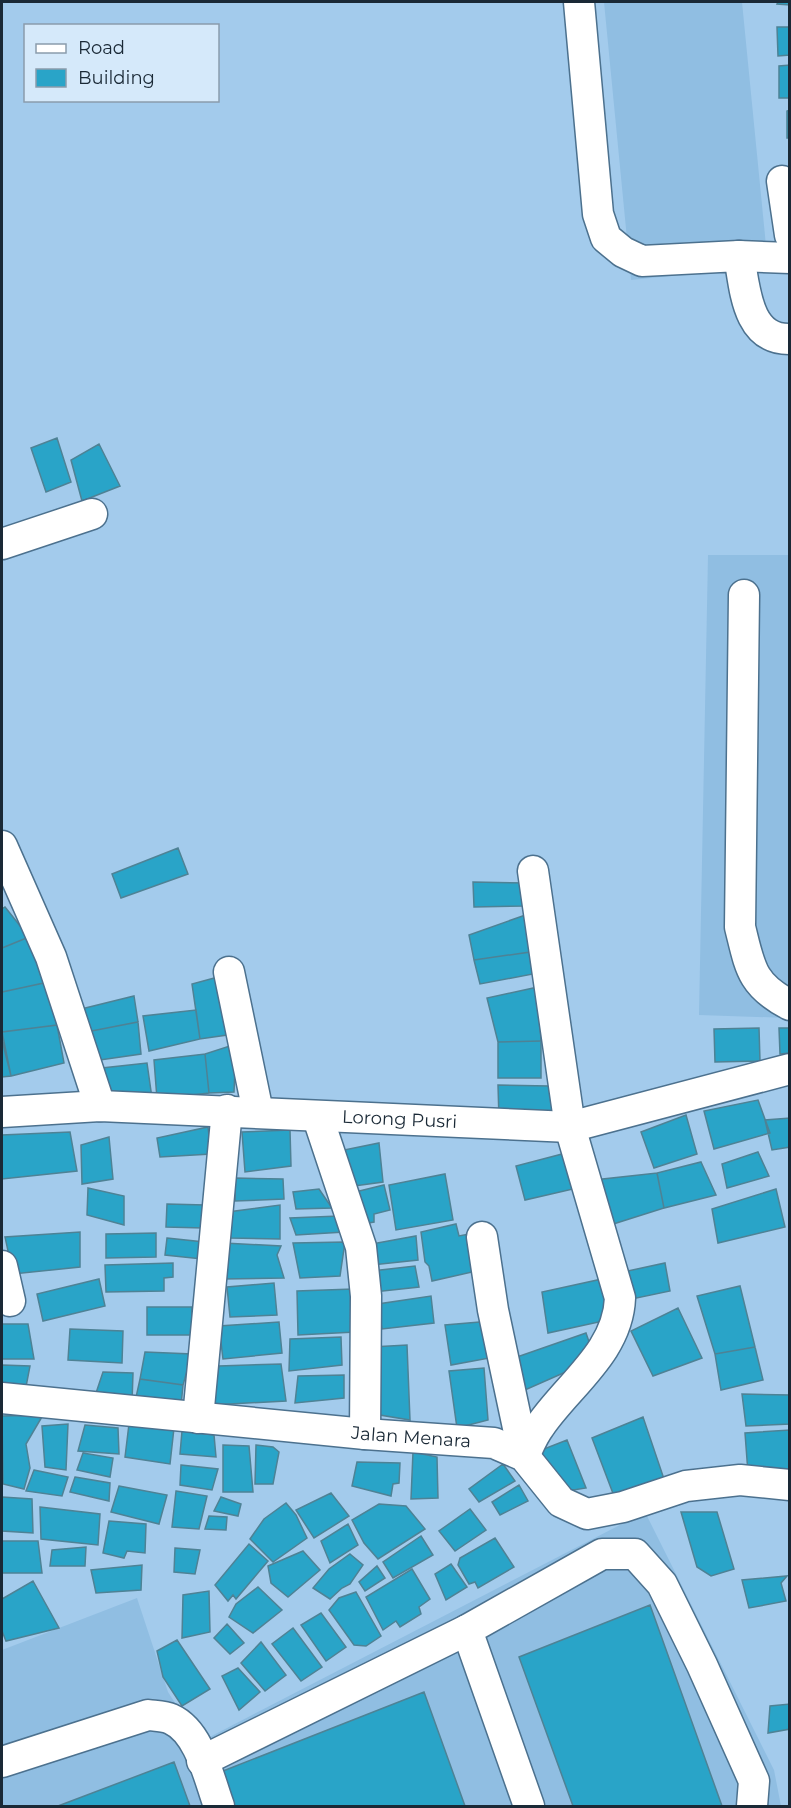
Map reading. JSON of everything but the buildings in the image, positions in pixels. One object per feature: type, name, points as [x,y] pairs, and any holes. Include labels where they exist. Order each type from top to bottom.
[{"type":"street","points":[[579,2],[598,214],[606,238],[623,252],[642,261],[739,256],[789,258]]},
{"type":"street","points":[[782,182],[789,236]]},
{"type":"street","points":[[739,256],[748,305],[754,322],[769,334],[789,339]]},
{"type":"street","points":[[2,544],[92,513]]},
{"type":"street","points":[[744,595],[740,927],[750,970],[768,994],[789,1005]]},
{"type":"street","points":[[2,846],[51,957],[100,1106]]},
{"type":"street","points":[[524,1456],[539,1427],[612,1337],[620,1316],[620,1298],[570,1127],[533,871]]},
{"type":"street","points":[[229,972],[258,1112]]},
{"type":"street","name":"Lorong Pusri","points":[[2,1112],[100,1106],[227,1110],[318,1118],[570,1127],[789,1069]]},
{"type":"street","points":[[198,1418],[227,1110]]},
{"type":"street","points":[[318,1118],[361,1247],[366,1296],[365,1434]]},
{"type":"street","points":[[482,1237],[493,1310],[524,1456]]},
{"type":"street","points":[[2,1266],[10,1301]]},
{"type":"street","name":"Jalan Menara","points":[[2,1398],[365,1434],[494,1443],[524,1456],[561,1502],[587,1514],[623,1507],[686,1486],[740,1480],[789,1485]]},
{"type":"street","points":[[202,1761],[467,1630],[602,1554],[635,1554],[662,1584],[702,1665],[754,1781],[753,1806]]},
{"type":"street","points":[[467,1630],[529,1806]]},
{"type":"street","points":[[2,1762],[148,1715],[170,1718],[184,1728],[202,1761],[219,1806]]},
{"type":"shaded area","points":[[604,2],[742,2],[768,266],[631,280]]},
{"type":"shaded area","points":[[708,555],[789,555],[789,1018],[699,1015]]},
{"type":"shaded area","points":[[645,1512],[774,1770],[781,1806],[2,1806],[2,1650],[137,1598],[168,1692],[200,1742]]}]
